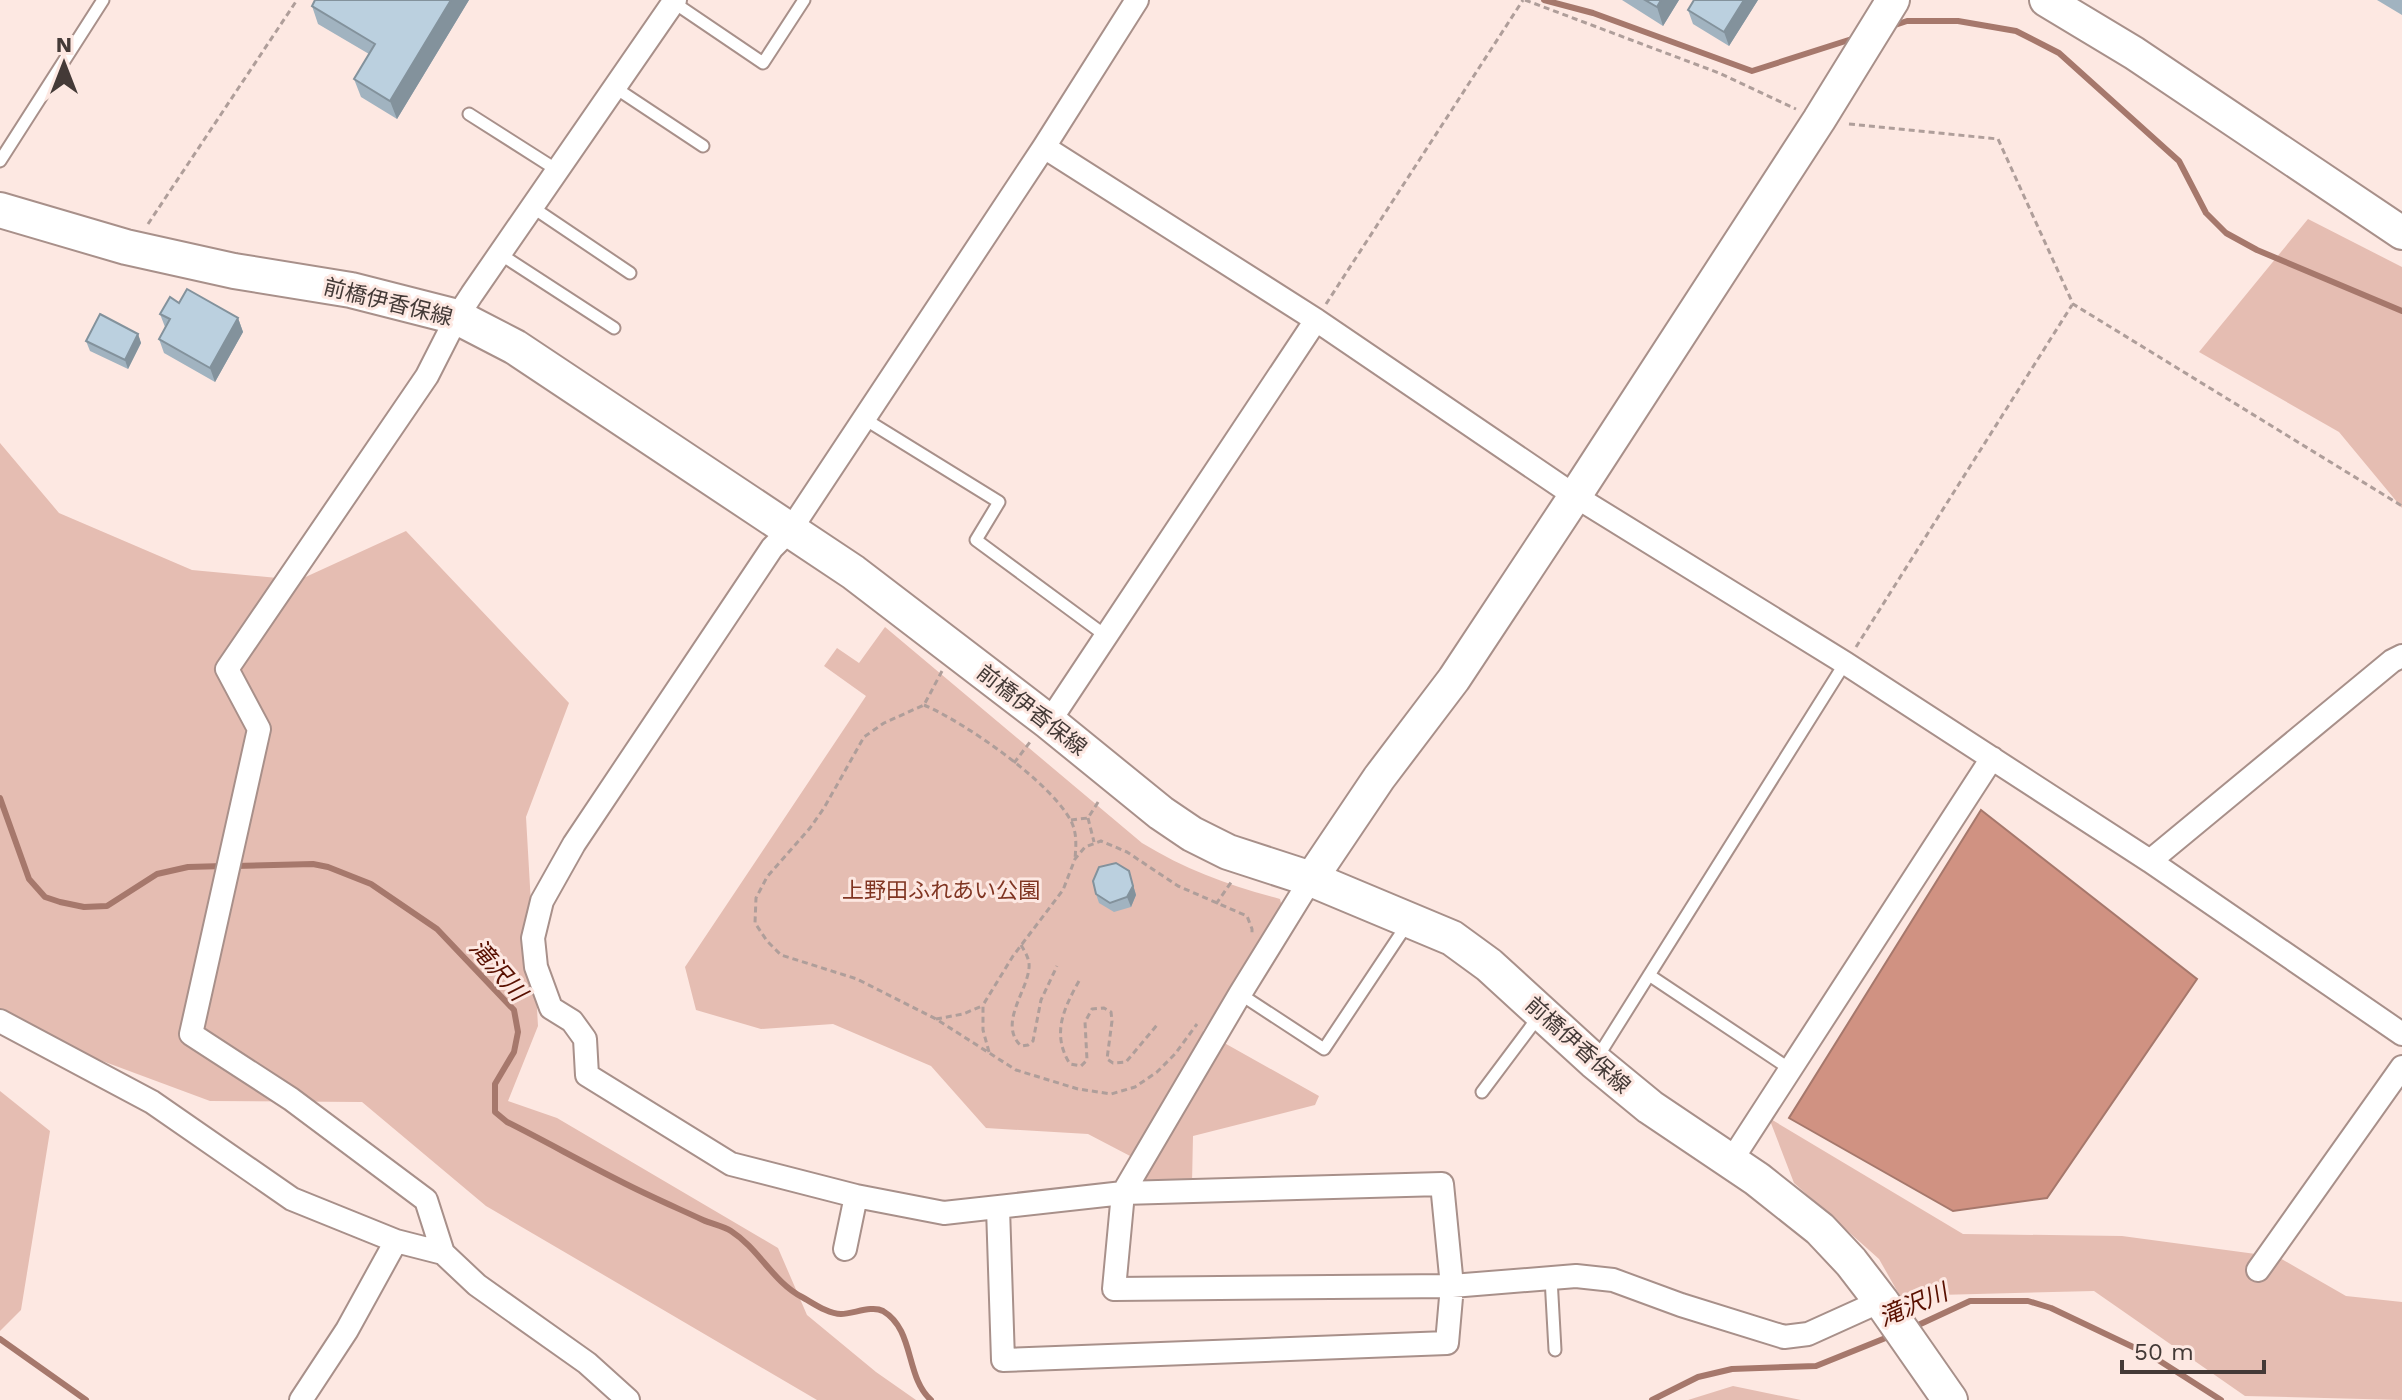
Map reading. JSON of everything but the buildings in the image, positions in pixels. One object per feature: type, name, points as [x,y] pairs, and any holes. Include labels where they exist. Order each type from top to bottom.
[{"type":"main road","name":"前橋伊香保線","points":[[0,210],[149,252],[234,271],[351,290],[457,317],[556,372],[853,572],[1040,732],[1192,834],[1228,852],[1311,879],[1452,938],[1489,965],[1594,1061],[1650,1107],[1787,1201],[1820,1229],[1886,1307],[1950,1400]]},
{"type":"street","points":[[998,1208],[1003,1360],[1447,1343],[1452,1286],[1442,1184],[1123,1193],[944,1213],[856,1196],[731,1164],[587,1075],[585,1039],[572,1021],[551,1008],[536,967],[533,938],[542,901],[574,844],[763,561],[791,529],[1044,147],[1137,0]]},
{"type":"street","points":[[1886,1307],[1808,1334],[1784,1337],[1613,1280],[1576,1276],[1452,1286],[1114,1289],[1123,1193],[1240,994],[1311,879],[1379,778],[1454,679],[1575,496],[1819,120],[1893,0]]},
{"type":"street","points":[[2046,0],[2134,53],[2402,233]]},
{"type":"street","points":[[443,1253],[426,1200],[291,1099],[191,1034],[259,729],[227,669],[427,376],[457,317],[672,1]]},
{"type":"street","points":[[1044,147],[1316,320],[1575,496],[1845,663],[2150,861],[2402,1034]]},
{"type":"street","points":[[1040,732],[1316,320]]},
{"type":"street","points":[[2150,861],[2392,661],[2402,656]]},
{"type":"street","points":[[1731,1161],[1992,758]]},
{"type":"street","points":[[0,1021],[152,1102],[292,1199],[396,1241],[443,1253],[477,1285],[587,1363],[628,1400]]},
{"type":"street","points":[[2258,1270],[2402,1067]]},
{"type":"street","points":[[845,1249],[856,1196]]},
{"type":"street","points":[[301,1400],[347,1330],[396,1241]]},
{"type":"lane","points":[[0,161],[103,0]]},
{"type":"lane","points":[[672,1],[763,63],[804,0]]},
{"type":"lane","points":[[614,87],[703,146]]},
{"type":"lane","points":[[469,114],[557,170]]},
{"type":"lane","points":[[532,207],[630,273]]},
{"type":"lane","points":[[500,254],[614,328]]},
{"type":"lane","points":[[863,418],[999,502],[976,540],[1106,636]]},
{"type":"lane","points":[[1594,1061],[1845,663]]},
{"type":"lane","points":[[1240,994],[1324,1049],[1410,921]]},
{"type":"lane","points":[[1649,975],[1790,1069]]},
{"type":"lane","points":[[1482,1092],[1542,1013]]},
{"type":"lane","points":[[1551,1278],[1555,1350]]},
{"type":"path","points":[[149,252],[148,225],[297,0]]},
{"type":"path","points":[[1316,320],[1524,0],[1719,73],[1819,120],[1998,139],[2073,304],[2402,506]]},
{"type":"path","points":[[1845,663],[2073,304]]},
{"type":"path","points":[[944,668],[924,705],[884,723],[864,737],[817,818],[767,877],[756,898],[755,923],[781,955],[857,979],[936,1019],[1016,1070],[1078,1089],[1111,1094],[1135,1087],[1157,1072],[1175,1054],[1199,1021]]},
{"type":"path","points":[[924,705],[962,723],[1014,763],[1054,799],[1071,820],[1077,837],[1075,859],[1063,890],[1021,945],[983,1005],[983,1030],[989,1052]]},
{"type":"path","points":[[1014,763],[1040,732]]},
{"type":"path","points":[[1095,844],[1088,818],[1100,799]]},
{"type":"path","points":[[1071,820],[1088,818]]},
{"type":"path","points":[[1075,859],[1085,847],[1101,841],[1127,852],[1178,886],[1247,916],[1252,929],[1251,939]]},
{"type":"path","points":[[1216,904],[1232,881]]},
{"type":"path","points":[[1021,945],[1029,968],[1019,993],[1014,1019],[1013,1033],[1021,1046],[1033,1041],[1041,1000],[1057,966]]},
{"type":"path","points":[[1079,981],[1061,1020],[1060,1043],[1070,1064],[1081,1066],[1087,1060],[1085,1022],[1092,1009],[1104,1008],[1111,1012],[1107,1059],[1113,1063],[1126,1062],[1157,1025]]},
{"type":"path","points":[[936,1019],[963,1014],[983,1005]]},
{"type":"green space","points":[[2308,219],[2402,267],[2402,508],[2339,432],[2199,352]]},
{"type":"green space","points":[[0,443],[59,513],[192,570],[299,580],[406,531],[569,703],[526,817],[538,1026],[508,1101],[557,1118],[778,1248],[807,1315],[876,1372],[916,1400],[817,1400],[486,1206],[362,1102],[210,1101],[0,1023]]},
{"type":"green space","name":"上野田ふれあい公園","points":[[885,627],[1142,843],[1209,876],[1280,899],[1282,907],[1203,1031],[1319,1096],[1315,1105],[1193,1136],[1192,1183],[1137,1185],[1132,1157],[1088,1134],[986,1128],[931,1066],[833,1024],[761,1029],[696,1010],[685,967],[866,696],[824,666],[837,648],[859,663]]},
{"type":"green space","points":[[0,1091],[50,1131],[21,1310],[0,1331]]},
{"type":"green space","points":[[1769,1118],[1963,1234],[2122,1236],[2278,1257],[2346,1296],[2402,1302],[2402,1400],[2245,1396],[2094,1291],[1900,1296],[1879,1259],[1794,1183]]},
{"type":"green space","points":[[1733,1386],[1801,1400],[1688,1400]]},
{"type":"shaded area","points":[[1981,810],[2197,979],[2047,1198],[1953,1211],[1789,1118]]},
{"type":"waterway","points":[[1544,0],[1593,13],[1752,71],[1855,38]]},
{"type":"waterway","points":[[1892,26],[1907,21],[1958,21],[2016,31],[2059,53],[2179,161],[2206,213],[2226,233],[2257,250],[2402,311]]},
{"type":"waterway","name":"滝沢川","points":[[0,798],[29,879],[45,897],[60,902],[84,907],[107,906],[157,874],[188,867],[224,866]]},
{"type":"waterway","name":"滝沢川","points":[[235,866],[313,864],[328,867],[371,884],[437,929],[514,1010],[518,1032],[514,1052],[495,1084],[495,1112],[507,1122],[630,1186],[731,1231],[792,1291],[821,1308],[841,1314],[868,1309],[883,1311],[900,1330],[917,1379],[931,1400]]},
{"type":"waterway","name":"滝沢川","points":[[1914,1327],[1970,1301],[2028,1301],[2051,1308],[2152,1356],[2221,1400]]},
{"type":"waterway","name":"滝沢川","points":[[1652,1400],[1698,1377],[1732,1369],[1816,1366],[1893,1335]]},
{"type":"waterway","points":[[0,1339],[86,1400]]}]
